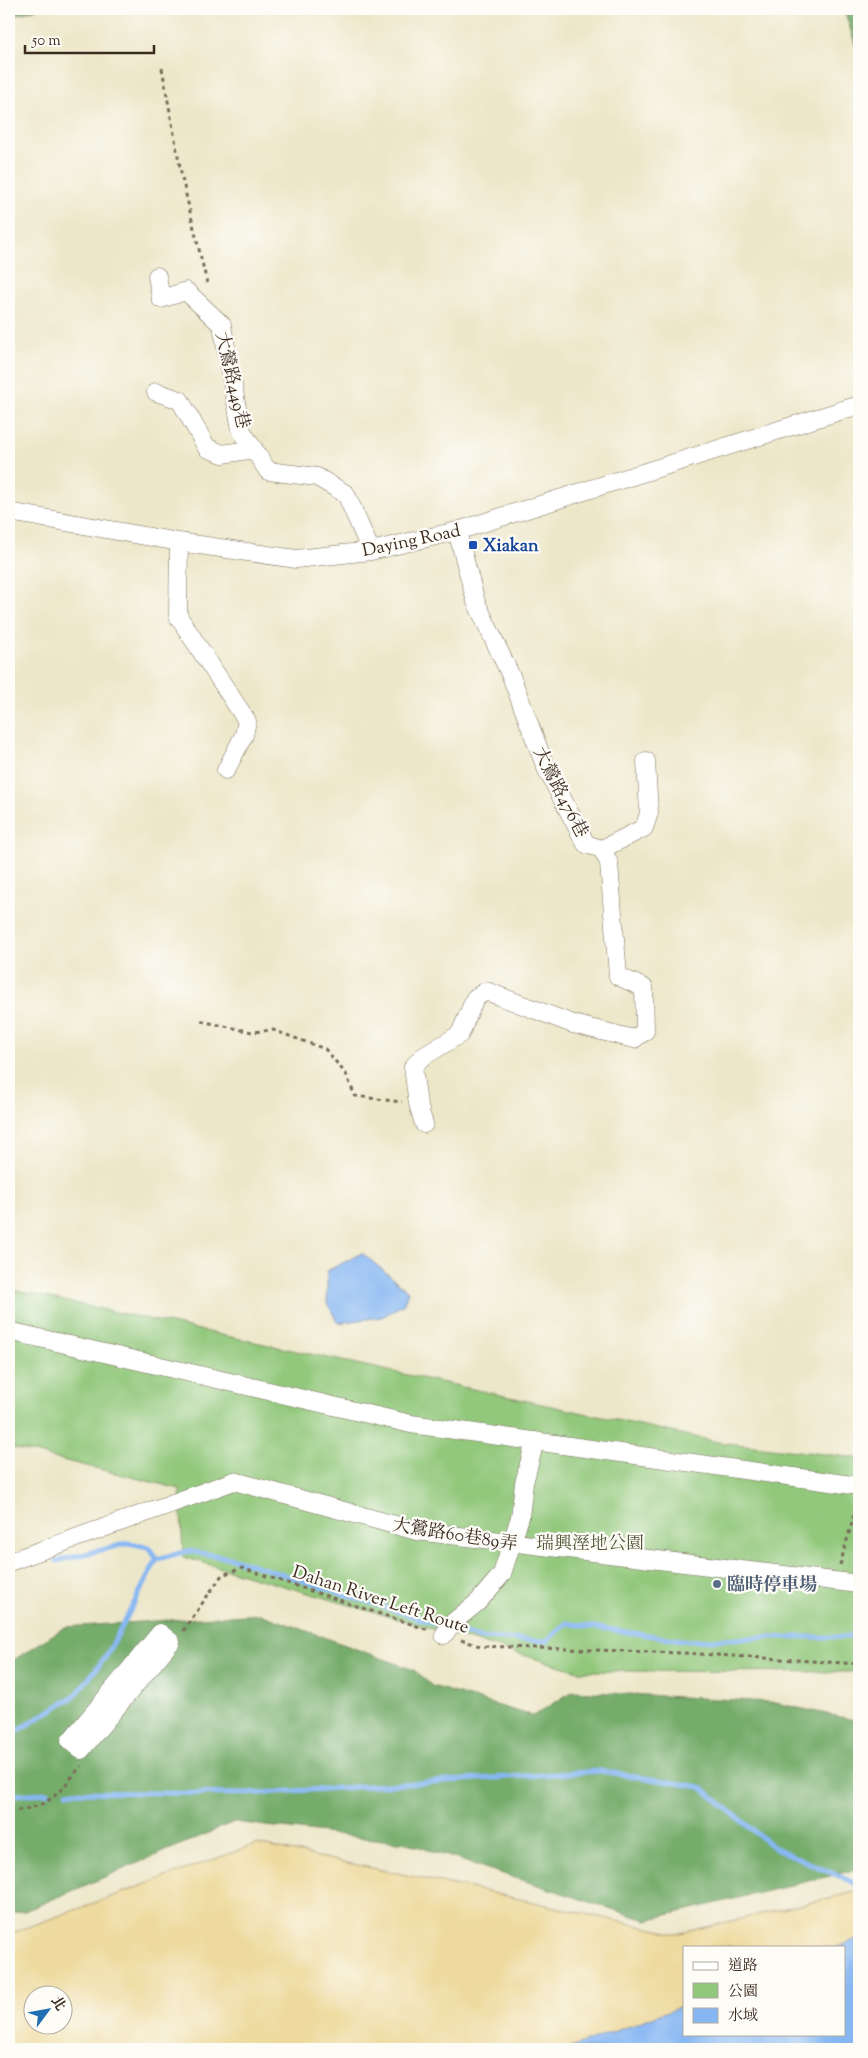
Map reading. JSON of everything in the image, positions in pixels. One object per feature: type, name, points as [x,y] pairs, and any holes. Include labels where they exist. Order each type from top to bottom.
[{"type":"street","name":"大鶯路449巷","points":[[157,276],[161,299],[186,291],[222,326],[242,430],[268,471],[317,477],[346,494],[371,551]]},
{"type":"street","points":[[156,392],[180,400],[207,448],[223,454],[254,449]]},
{"type":"street","name":"Daying Road","points":[[9,512],[178,542],[296,559],[371,551],[457,532],[859,405]]},
{"type":"street","name":"大鶯路476巷","points":[[424,1124],[418,1104],[413,1067],[421,1058],[460,1034],[475,998],[486,991],[573,1024],[634,1039],[645,1031],[644,988],[618,976],[609,863],[602,849],[586,844],[546,768],[511,676],[476,602],[457,532]]},
{"type":"street","points":[[178,542],[178,616],[247,721],[244,735],[226,770]]},
{"type":"street","points":[[602,849],[644,828],[649,813],[646,761]]},
{"type":"street","points":[[9,1331],[411,1424],[859,1486]]},
{"type":"street","points":[[444,1635],[452,1623],[478,1602],[502,1574],[520,1517],[524,1483],[535,1441]]},
{"type":"street","name":"大鶯路60巷89弄","points":[[9,1562],[234,1481],[417,1531],[511,1544],[859,1584]]},
{"type":"street","points":[[160,1633],[171,1642],[84,1755],[70,1741],[160,1633]]},
{"type":"path","points":[[162,68],[182,178],[209,292]]},
{"type":"path","points":[[201,1021],[252,1032],[273,1030],[325,1049],[346,1074],[355,1096],[418,1104]]},
{"type":"path","points":[[835,1581],[859,1498]]},
{"type":"path","name":"Dahan River Left Route","points":[[182,1632],[222,1576],[242,1568],[480,1646],[682,1653],[859,1664]]},
{"type":"path","points":[[9,1811],[30,1809],[50,1801],[84,1755]]},
{"type":"green space","points":[[9,9],[37,9],[9,17]]},
{"type":"green space","points":[[844,9],[859,9],[859,57]]},
{"type":"green space","name":"瑞興溼地公園","points":[[9,1289],[718,1442],[859,1458],[859,1672],[578,1671],[183,1557],[180,1489],[9,1447]]},
{"type":"green space","points":[[260,1614],[414,1670],[432,1686],[533,1716],[573,1691],[771,1702],[859,1721],[859,1869],[646,1920],[407,1843],[234,1822],[25,1911],[9,1913],[9,1663],[65,1627]]},
{"type":"sand","points":[[256,1844],[488,1892],[676,1934],[859,1891],[859,2049],[9,2049],[9,1934]]},
{"type":"water","points":[[362,1253],[408,1291],[404,1304],[382,1317],[338,1323],[327,1303],[327,1271]]},
{"type":"water","points":[[859,1938],[859,2049],[568,2049],[683,2005],[683,2036],[846,2036],[846,1946],[839,1946]]},
{"type":"waterway","points":[[57,1561],[129,1543],[148,1547],[157,1559]]},
{"type":"waterway","points":[[9,1736],[76,1695],[107,1655],[157,1559],[188,1551],[231,1558],[443,1626]]},
{"type":"waterway","points":[[453,1629],[481,1638],[547,1641],[566,1623],[688,1641],[771,1637],[848,1637],[859,1634]]},
{"type":"waterway","points":[[67,1792],[247,1794],[601,1771],[701,1787],[773,1847],[859,1885]]},
{"type":"waterway","points":[[9,1795],[48,1793]]},
{"type":"place","name":"Xiakan","points":[[473,545]]},
{"type":"place","name":"臨時停車場","points":[[717,1584]]}]
